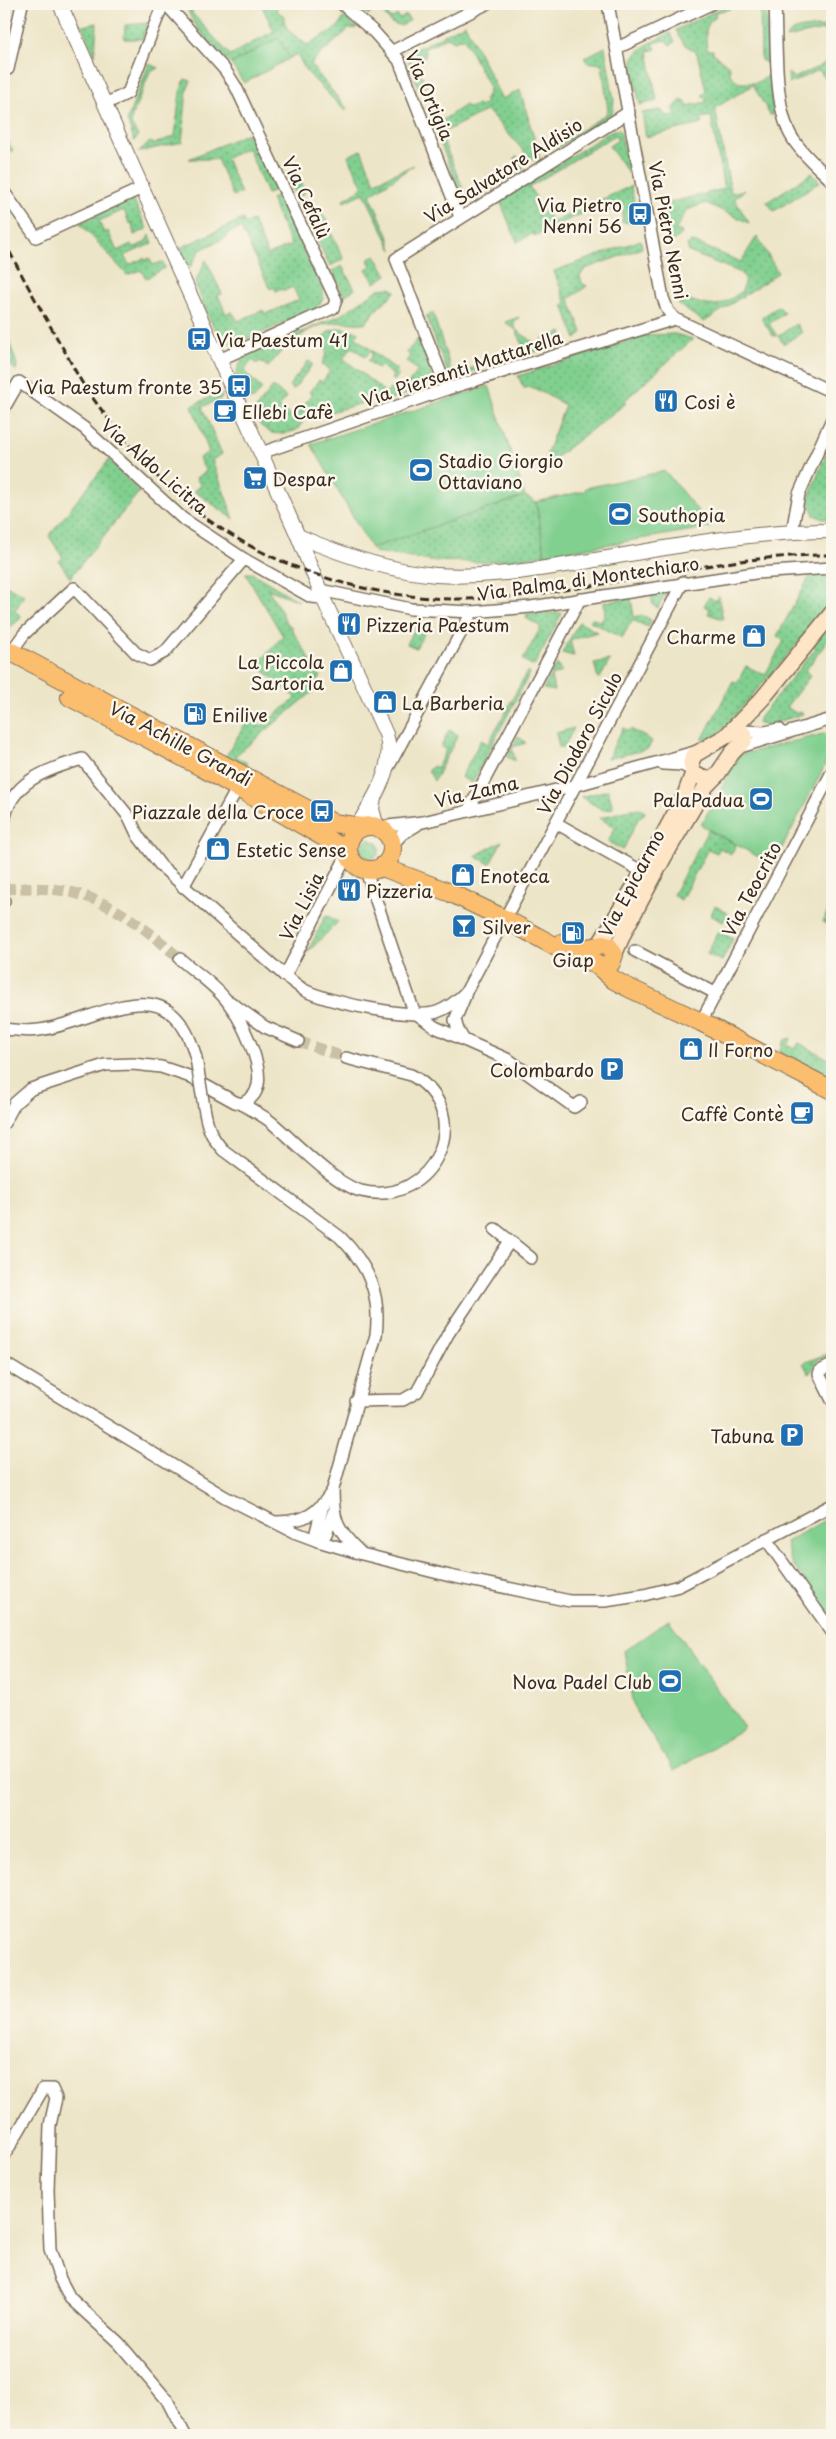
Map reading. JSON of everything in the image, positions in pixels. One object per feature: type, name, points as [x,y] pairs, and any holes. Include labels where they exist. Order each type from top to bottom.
[{"type":"main road","points":[[725,737],[762,699],[832,613]]},
{"type":"main road","name":"Via Achille Grandi","points":[[6,653],[348,852]]},
{"type":"main road","name":"Via Achille Grandi","points":[[6,653],[333,823],[365,828]]},
{"type":"main road","points":[[698,751],[736,731],[746,736],[752,717],[762,699]]},
{"type":"main road","name":"Via Epicarmo","points":[[614,956],[625,930],[664,857],[712,778],[746,736]]},
{"type":"main road","name":"Via Epicarmo","points":[[597,956],[685,795],[693,771],[692,759],[698,751]]},
{"type":"main road","points":[[693,771],[700,778],[712,778]]},
{"type":"main road","points":[[451,893],[354,864],[348,852],[348,844],[365,828],[388,834],[392,847],[399,858],[451,893],[546,940],[578,947],[597,956],[608,966],[614,956],[626,975],[674,1009]]},
{"type":"main road","points":[[374,869],[388,861],[392,847]]},
{"type":"main road","points":[[597,956],[614,980],[701,1022],[832,1090]]},
{"type":"street","points":[[8,69],[22,4]]},
{"type":"street","points":[[60,4],[386,734],[390,754],[388,768]]},
{"type":"street","points":[[105,104],[128,93],[165,4]]},
{"type":"street","name":"Via Cefalù","points":[[165,4],[225,70],[236,87],[336,300],[333,308],[219,360]]},
{"type":"street","name":"Via Ortigia","points":[[342,4],[393,51],[399,60],[460,217]]},
{"type":"street","points":[[393,51],[486,4]]},
{"type":"street","name":"Via Pietro Nenni","points":[[608,4],[663,298],[668,311],[675,319],[832,392]]},
{"type":"street","points":[[617,48],[710,4]]},
{"type":"street","points":[[775,4],[780,100],[785,124],[800,149],[832,181]]},
{"type":"street","name":"Via Salvatore Aldisio","points":[[447,389],[396,258],[628,112]]},
{"type":"street","points":[[4,192],[36,237],[142,188]]},
{"type":"street","name":"Via Piersanti Mattarella","points":[[261,453],[447,389],[675,319]]},
{"type":"street","name":"Via Aldo Licitra","points":[[4,408],[19,382],[84,428],[182,518],[311,598],[322,594]]},
{"type":"street","points":[[792,532],[799,494],[832,419]]},
{"type":"street","points":[[298,536],[342,555],[388,567],[436,575],[523,571],[725,539],[792,532],[832,531]]},
{"type":"street","points":[[6,653],[74,588],[136,652],[150,660],[158,657],[166,652],[244,558]]},
{"type":"street","name":"Via Palma di Montechiaro","points":[[322,594],[411,609],[472,612],[580,599],[683,582],[756,573],[832,568]]},
{"type":"street","name":"Via Diodoro Siculo","points":[[464,1040],[458,1030],[456,1020],[466,992],[683,582]]},
{"type":"street","points":[[468,811],[580,599]]},
{"type":"street","points":[[365,828],[376,791],[472,612]]},
{"type":"street","points":[[746,736],[786,734],[832,719]]},
{"type":"street","points":[[746,736],[808,726]]},
{"type":"street","name":"Via Zama","points":[[423,822],[577,785],[698,751]]},
{"type":"street","points":[[4,822],[6,810],[18,789],[44,772],[82,759],[130,817],[138,836],[161,866],[285,976],[304,990],[348,1004],[414,1012],[436,1012],[452,1004],[466,992]]},
{"type":"street","points":[[653,764],[682,765],[693,771]]},
{"type":"street","name":"Via Teocrito","points":[[701,1022],[832,772]]},
{"type":"street","points":[[183,887],[237,789]]},
{"type":"street","points":[[365,828],[376,791]]},
{"type":"street","points":[[365,828],[423,822]]},
{"type":"street","points":[[392,847],[402,834],[423,822]]},
{"type":"street","points":[[556,823],[643,872]]},
{"type":"street","name":"Via Lisia","points":[[285,976],[348,852]]},
{"type":"street","points":[[374,869],[414,1012],[435,1027],[509,1060],[574,1107],[581,1102]]},
{"type":"street","points":[[635,951],[715,993]]},
{"type":"street","points":[[180,959],[226,1000],[265,1027],[298,1040]]},
{"type":"street","points":[[226,1000],[247,1037],[257,1067],[257,1090],[251,1099],[242,1104]]},
{"type":"street","points":[[4,1030],[38,1030],[108,1010],[144,1004],[157,1006],[177,1021],[189,1040],[196,1058],[207,1128],[214,1140],[223,1150],[340,1237],[356,1253],[365,1266],[372,1281],[378,1316],[376,1335],[356,1401],[334,1489],[328,1508],[316,1532],[318,1541]]},
{"type":"street","points":[[4,1123],[15,1103],[31,1090],[105,1066],[133,1064],[161,1067],[188,1076],[269,1120],[337,1178],[353,1188],[372,1193],[385,1193],[409,1186],[433,1165],[442,1147],[444,1118],[437,1099],[421,1080],[411,1075],[346,1058]]},
{"type":"street","points":[[494,1229],[531,1258]]},
{"type":"street","points":[[356,1401],[403,1400],[417,1392],[448,1334],[510,1241]]},
{"type":"street","points":[[4,1363],[225,1496],[273,1522],[318,1541],[362,1554],[450,1576],[560,1599],[605,1601],[644,1595],[678,1586],[832,1506]]},
{"type":"street","points":[[832,1365],[820,1371],[819,1374],[832,1397]]},
{"type":"street","points":[[273,1522],[298,1521],[328,1508]]},
{"type":"street","points":[[328,1508],[343,1537],[362,1554]]},
{"type":"street","points":[[766,1539],[832,1632]]},
{"type":"street","points":[[4,2156],[43,2088],[52,2089],[56,2098],[50,2125],[48,2190],[50,2250],[60,2279],[70,2298],[119,2343],[168,2400],[185,2435]]},
{"type":"green space","points":[[188,4],[193,4],[192,13],[230,55],[274,31],[262,6],[264,4],[276,4],[277,11],[284,16],[288,29],[307,45],[338,27],[344,17],[357,28],[349,29],[313,61],[311,65],[347,109],[344,110],[306,71],[297,54],[290,58],[278,38],[231,64],[197,27],[188,11]]},
{"type":"green space","points":[[362,4],[380,4],[391,19],[397,15],[400,19],[406,15],[410,20],[402,26],[391,23],[379,7],[368,15],[358,7]]},
{"type":"green space","points":[[729,4],[734,4],[729,7],[730,9],[716,12],[715,17],[707,28],[707,50],[713,50],[713,53],[730,67],[730,74],[739,83],[756,83],[770,74],[773,115],[770,115],[753,85],[715,108],[731,193],[745,190],[734,198],[749,223],[706,203],[687,210],[675,231],[681,231],[682,234],[667,246],[660,211],[668,203],[724,189],[711,116],[701,118],[702,124],[646,137],[642,113],[661,110],[666,116],[677,114],[673,109],[680,101],[685,101],[688,107],[707,102],[702,95],[706,91],[697,53],[684,44],[676,30]]},
{"type":"green space","points":[[760,4],[766,4],[769,64],[761,60]]},
{"type":"green space","points":[[97,23],[95,55],[82,26]]},
{"type":"green space","points":[[148,23],[142,39],[124,39],[125,25]]},
{"type":"green space","points":[[465,24],[502,99],[520,90],[540,158],[535,160],[530,158],[487,110],[444,132],[442,138],[464,191],[482,190],[515,171],[515,157],[517,156],[524,168],[470,202],[462,199],[434,126],[465,105],[470,108],[477,104],[479,107],[486,103],[484,100],[489,92],[489,87],[465,40],[461,38],[455,41],[447,37],[424,49],[426,55],[419,61],[418,68],[427,86],[419,90],[408,59],[412,51]]},
{"type":"green space","points":[[832,27],[832,31],[823,30],[786,38],[789,34],[800,29]]},
{"type":"green space","points":[[670,33],[675,42],[670,45],[665,40],[653,43],[656,49],[648,51],[657,101],[640,105],[632,67],[633,59],[644,47]]},
{"type":"green space","points":[[278,38],[290,58],[244,83],[231,64]]},
{"type":"green space","points":[[605,47],[614,101],[612,114],[557,148],[558,145],[605,115],[608,110],[602,64],[587,62],[584,58]]},
{"type":"green space","points":[[826,60],[832,61],[832,82],[824,77],[819,70],[789,84],[788,73],[794,78],[824,64]]},
{"type":"green space","points":[[149,64],[159,68],[150,72],[132,116],[131,124],[138,136],[134,141],[127,120]]},
{"type":"green space","points":[[185,79],[191,81],[187,90],[182,142],[138,152],[150,142],[154,144],[175,136],[180,92]]},
{"type":"green space","points":[[613,130],[619,130],[621,133],[629,174],[609,146],[618,140],[615,135],[529,187],[537,199],[531,203],[538,215],[545,211],[553,222],[631,186],[637,221],[630,223],[622,222],[623,211],[614,206],[607,213],[596,207],[517,242],[500,201]]},
{"type":"green space","points":[[248,133],[276,190],[267,194],[248,148],[226,158],[241,193],[233,196],[217,159],[189,159]]},
{"type":"green space","points":[[4,137],[13,150],[4,157]]},
{"type":"green space","points":[[361,150],[375,182],[414,165],[370,195],[388,235],[392,250],[364,193],[344,202],[343,200],[362,188],[348,156]]},
{"type":"green space","points":[[812,173],[820,182],[774,211],[767,202]]},
{"type":"green space","points":[[300,179],[305,191],[298,200],[290,183]]},
{"type":"green space","points":[[278,195],[322,288],[324,298],[315,309],[237,344],[229,342],[222,337],[210,321],[195,283],[206,260],[222,294],[218,295],[226,314],[232,312],[238,321],[263,310],[265,314],[299,300],[293,287],[284,291],[283,289],[276,291],[274,287],[270,289],[241,228],[226,234],[227,237],[200,250],[191,266],[187,265],[180,248],[243,219],[245,224],[253,221],[268,255],[291,245],[271,199]]},
{"type":"green space","points":[[133,199],[147,229],[134,235],[132,223],[129,223],[124,210],[99,221],[104,233],[108,231],[117,251],[131,244],[133,248],[144,243],[150,235],[153,243],[124,256],[129,265],[144,258],[145,261],[149,258],[153,265],[162,262],[165,268],[146,278],[141,270],[127,275],[80,223]]},
{"type":"green space","points":[[310,203],[317,215],[322,213],[328,223],[313,230],[302,207]]},
{"type":"green space","points":[[329,229],[344,259],[330,266],[315,236]]},
{"type":"green space","points":[[757,236],[778,273],[704,322],[679,305],[668,252],[676,260],[675,279],[682,297],[707,305],[720,304],[742,291],[745,278],[739,272],[689,252],[687,245],[691,242],[696,243],[741,262]]},
{"type":"green space","points":[[641,240],[642,248],[585,269],[580,276],[582,283],[587,286],[569,299],[582,332],[576,339],[563,305],[566,303],[554,271]]},
{"type":"green space","points":[[375,255],[387,275],[375,283],[366,269],[371,266],[368,260]]},
{"type":"green space","points":[[342,266],[355,289],[344,296],[332,271]]},
{"type":"green space","points":[[390,288],[396,291],[376,310],[365,324],[342,322],[320,325],[289,342],[268,367],[260,361],[257,364],[252,360],[244,371],[262,389],[253,400],[245,395],[236,374],[242,358],[341,315],[379,289]]},
{"type":"green space","points":[[779,306],[784,313],[769,324],[777,336],[773,336],[761,318]]},
{"type":"green space","points":[[433,313],[451,370],[456,373],[515,355],[517,357],[453,378],[449,376],[426,316]]},
{"type":"green space","points":[[519,317],[514,324],[516,330],[505,322]]},
{"type":"green space","points":[[796,324],[802,332],[784,344],[778,336]]},
{"type":"green space","points":[[4,325],[17,365],[16,370],[11,366],[6,356]]},
{"type":"green space","points":[[341,328],[359,332],[355,337],[398,371],[396,373],[399,375],[394,381],[391,379],[393,376],[382,366],[379,369],[368,361],[373,354],[370,352],[365,357],[352,347],[343,358],[386,393],[393,386],[402,392],[418,371],[406,361],[410,356],[407,352],[418,339],[431,370],[430,382],[427,387],[385,401],[381,398],[305,419],[297,430],[283,434],[271,433],[261,426],[253,412],[273,387],[286,397],[279,407],[290,416],[294,412],[297,414],[312,395],[309,392],[319,380],[322,382],[330,371],[322,364],[327,352],[317,343],[329,331]]},
{"type":"green space","points":[[516,330],[544,349],[527,354]]},
{"type":"green space","points":[[562,332],[565,342],[551,346],[542,339]]},
{"type":"green space","points":[[675,334],[693,339],[625,400],[626,403],[541,469],[565,405],[532,387],[524,388],[518,376],[647,335]]},
{"type":"green space","points":[[308,361],[313,364],[293,390],[289,386]]},
{"type":"green space","name":"Stadio Giorgio Ottaviano","points":[[489,386],[525,496],[371,548],[311,444]]},
{"type":"green space","points":[[220,392],[222,398],[202,407],[222,454],[212,460],[234,519],[194,491],[201,486],[196,478],[206,472],[199,458],[209,452],[192,406]]},
{"type":"green space","points":[[832,439],[832,519],[824,519],[814,515],[808,500]]},
{"type":"green space","points":[[109,460],[139,492],[70,578],[59,561],[63,558],[49,536]]},
{"type":"green space","name":"Southopia","points":[[665,471],[711,527],[545,555],[536,502],[585,491],[586,488]]},
{"type":"green space","points":[[525,496],[536,502],[545,555],[485,562],[430,561],[375,552],[371,548]]},
{"type":"green space","points":[[245,573],[252,573],[299,601],[268,589],[286,623],[292,627],[292,630],[321,677],[312,685],[315,690],[235,756],[247,763],[248,768],[226,756],[248,719],[262,726],[296,698],[257,665],[283,636]]},
{"type":"green space","points":[[811,574],[832,574],[832,635],[805,671],[811,675],[786,707],[796,713],[802,712],[803,714],[765,726],[758,722],[760,717],[816,648],[802,638],[720,732],[710,739],[702,740],[733,681],[737,683],[746,666],[765,675],[784,641],[777,636]]},
{"type":"green space","points":[[6,585],[24,595],[15,611],[22,617],[4,633],[4,623],[11,608],[4,608]]},
{"type":"green space","points":[[666,592],[658,608],[653,605],[651,594]]},
{"type":"green space","points":[[718,596],[723,619],[708,614],[710,609],[704,606],[709,597],[716,601]]},
{"type":"green space","points":[[631,598],[634,617],[642,615],[651,620],[648,627],[632,620],[622,638],[590,621],[592,618],[601,622],[605,614],[604,602]]},
{"type":"green space","points":[[562,613],[534,666],[523,660],[541,627],[526,618],[527,614]]},
{"type":"green space","points":[[579,622],[597,632],[570,640],[574,656],[562,653]]},
{"type":"green space","points":[[417,624],[426,630],[416,648],[407,644]]},
{"type":"green space","points":[[610,660],[600,678],[598,678],[594,663]]},
{"type":"green space","points":[[557,664],[562,672],[551,676],[554,691],[543,689]]},
{"type":"green space","points":[[527,672],[530,673],[472,783],[461,777],[481,740],[488,744]]},
{"type":"green space","points":[[574,728],[564,747],[559,747],[556,733]]},
{"type":"green space","points":[[623,728],[629,731],[631,729],[652,741],[648,749],[607,759]]},
{"type":"green space","points":[[449,730],[458,735],[434,781],[428,770],[434,766],[437,768],[446,750],[441,747]]},
{"type":"green space","name":"PalaPadua","points":[[831,732],[832,752],[773,865],[701,825],[739,755]]},
{"type":"green space","points":[[518,736],[526,743],[512,747]]},
{"type":"green space","points":[[512,747],[515,761],[507,757]]},
{"type":"green space","points":[[608,790],[613,808],[603,810],[581,797]]},
{"type":"green space","points":[[631,809],[641,809],[646,812],[638,819],[623,850],[608,842],[615,828],[600,818]]},
{"type":"green space","points":[[708,830],[736,845],[731,854],[720,848],[717,853],[708,849],[681,900],[673,895]]},
{"type":"green space","points":[[370,839],[377,842],[380,849],[377,856],[370,859],[362,855],[363,853],[360,849],[363,842]]},
{"type":"green space","points":[[502,841],[490,864],[475,856]]},
{"type":"green space","points":[[832,901],[832,928],[823,922]]},
{"type":"green space","points":[[715,906],[728,913],[723,922],[710,915]]},
{"type":"green space","points":[[326,915],[338,922],[307,953]]},
{"type":"green space","points":[[718,931],[733,939],[722,961],[707,954]]},
{"type":"green space","points":[[791,1038],[787,1045],[795,1049],[799,1043],[832,1061],[832,1080],[779,1052],[784,1040]]},
{"type":"green space","points":[[832,1352],[832,1354],[819,1359],[809,1374],[803,1363]]},
{"type":"green space","points":[[832,1516],[832,1619],[790,1560],[786,1542]]},
{"type":"green space","name":"Nova Padel Club","points":[[669,1620],[744,1728],[674,1771],[635,1710],[624,1651]]},
{"type":"tunnel","points":[[4,889],[34,888],[65,891],[82,895],[113,908],[127,917],[155,937],[180,959]]},
{"type":"tunnel","points":[[298,1041],[346,1058]]},
{"type":"railway","points":[[4,241],[84,386],[144,462],[172,491],[204,517],[236,538],[269,556],[304,570],[378,591],[416,597],[453,599],[491,598],[577,588],[746,560],[832,555]]},
{"type":"place","name":"Via Pietro Nenni 56","points":[[640,214]]},
{"type":"place","name":"Via Paestum 41","points":[[199,339]]},
{"type":"place","name":"Via Paestum fronte 35","points":[[239,386]]},
{"type":"place","name":"Cosi è","points":[[666,401]]},
{"type":"place","name":"Ellebi Cafè","points":[[225,411]]},
{"type":"place","name":"Stadio Giorgio Ottaviano","points":[[421,470]]},
{"type":"place","name":"Despar","points":[[255,478]]},
{"type":"place","name":"Southopia","points":[[620,514]]},
{"type":"place","name":"Pizzeria Paestum","points":[[349,624]]},
{"type":"place","name":"Charme","points":[[754,636]]},
{"type":"place","name":"La Piccola Sartoria","points":[[341,671]]},
{"type":"place","name":"La Barberia","points":[[385,702]]},
{"type":"place","name":"Enilive","points":[[195,714]]},
{"type":"place","name":"PalaPadua","points":[[761,799]]},
{"type":"place","name":"Piazzale della Croce","points":[[322,811]]},
{"type":"place","name":"Estetic Sense","points":[[218,849]]},
{"type":"place","name":"Enoteca","points":[[463,875]]},
{"type":"place","name":"Pizzeria","points":[[349,890]]},
{"type":"place","name":"Silver","points":[[464,926]]},
{"type":"place","name":"Giap","points":[[573,933]]},
{"type":"place","name":"Il Forno","points":[[691,1049]]},
{"type":"place","name":"Colombardo","points":[[612,1069]]},
{"type":"place","name":"Caffè Contè","points":[[802,1113]]},
{"type":"place","name":"Tabuna","points":[[792,1435]]},
{"type":"place","name":"Nova Padel Club","points":[[670,1681]]}]
